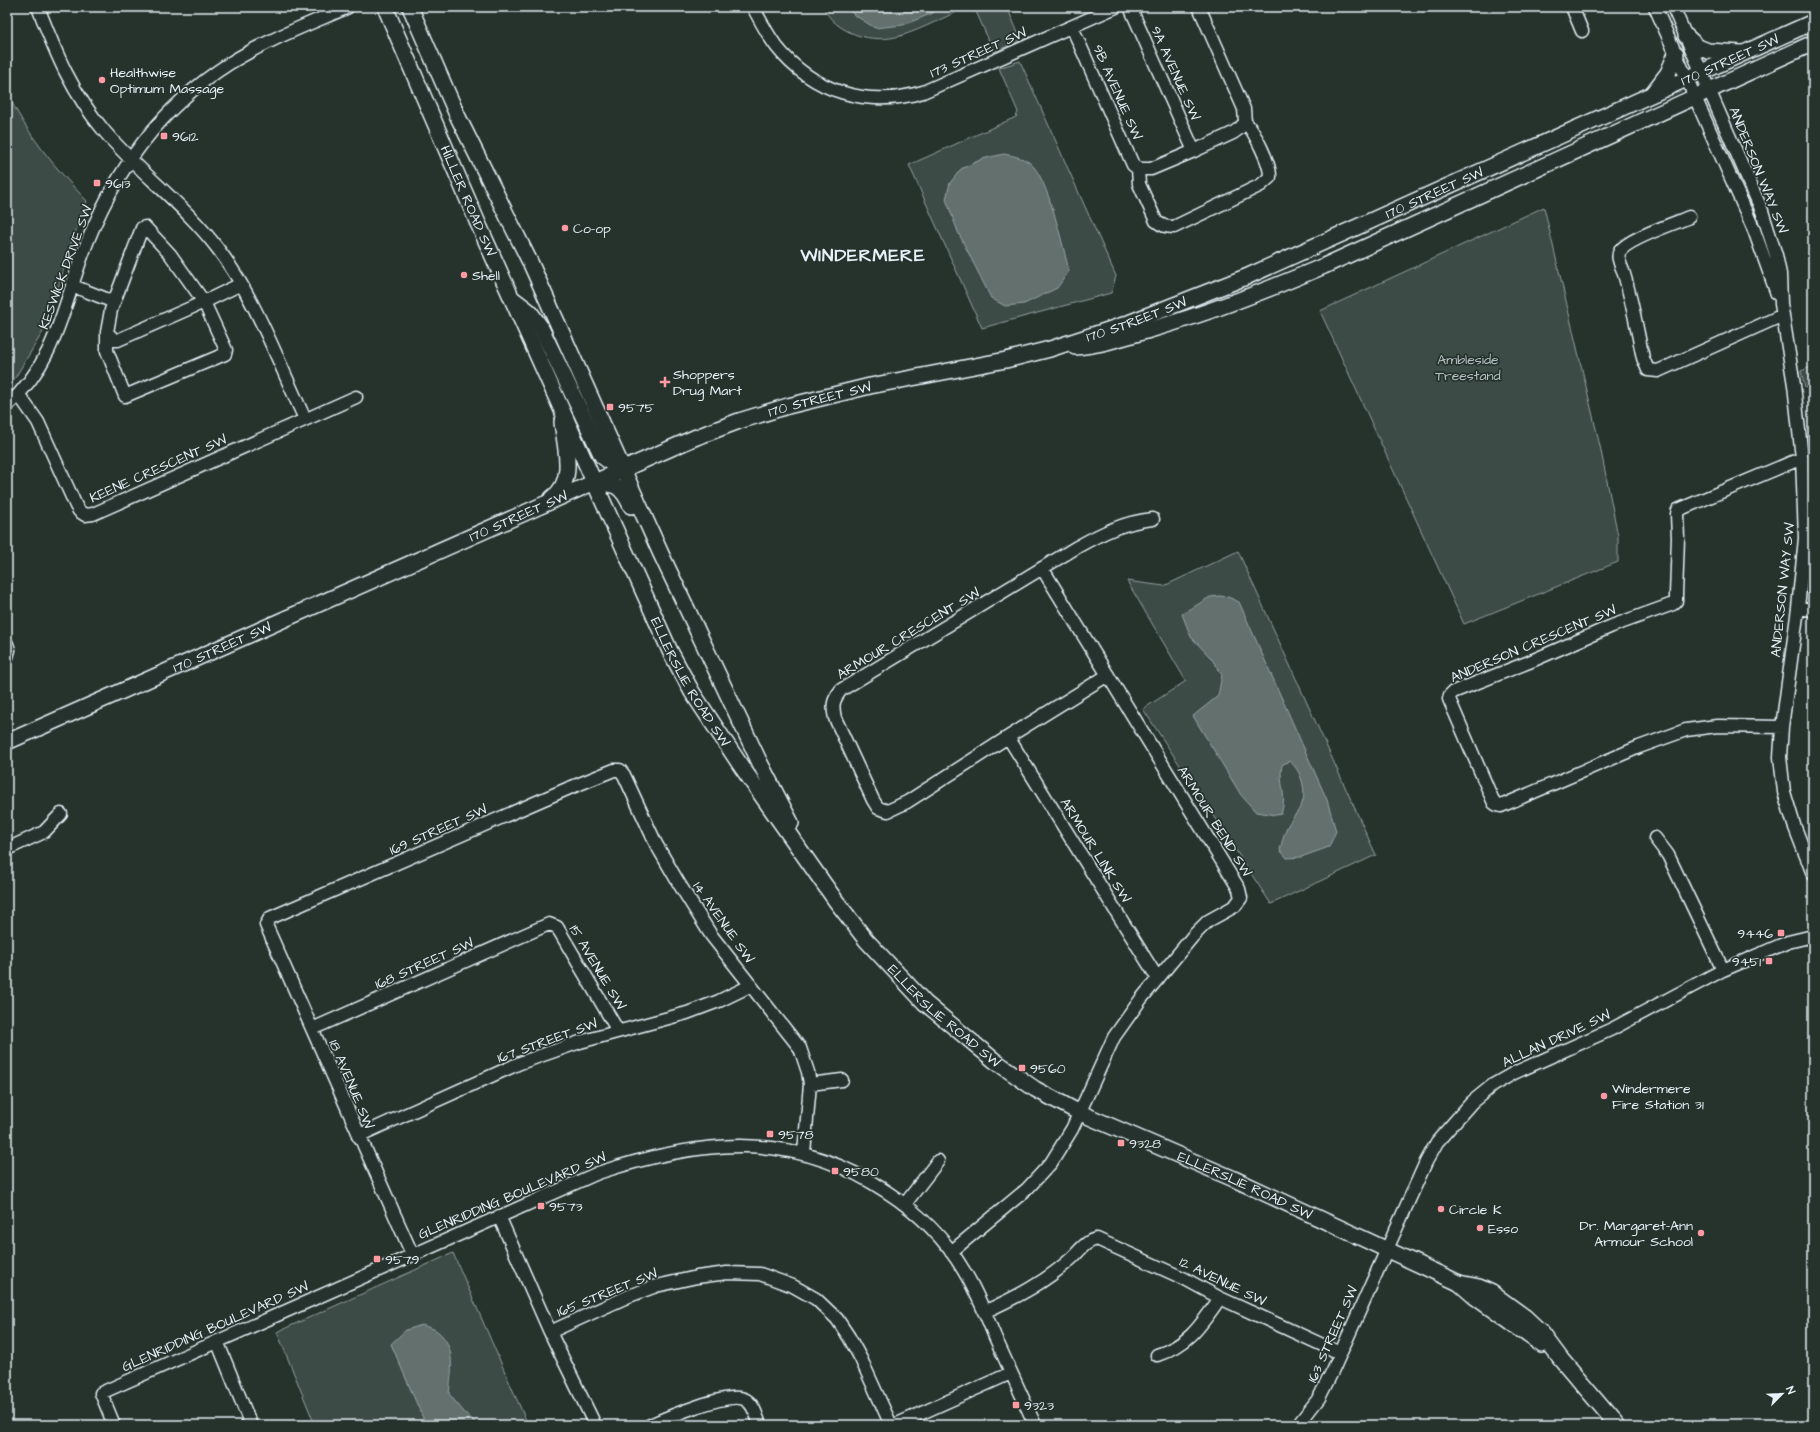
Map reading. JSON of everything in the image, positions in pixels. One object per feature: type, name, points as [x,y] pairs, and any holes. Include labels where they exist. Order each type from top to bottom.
[{"type":"main road","name":"HILLER ROAD SW","points":[[385,7],[594,482]]},
{"type":"main road","name":"HILLER ROAD SW","points":[[410,7],[458,117],[531,264],[623,468]]},
{"type":"main road","name":"170 STREET SW","points":[[7,742],[623,468],[718,428],[782,407],[829,395],[967,368],[1050,349],[1126,324],[1246,277],[1813,22]]},
{"type":"main road","points":[[1686,36],[1698,48],[1708,51],[1744,54]]},
{"type":"main road","name":"170 STREET SW","points":[[1050,349],[1096,346],[1174,324],[1267,290],[1324,266],[1813,42]]},
{"type":"main road","points":[[1652,94],[1668,73],[1676,54]]},
{"type":"main road","points":[[512,298],[530,312],[540,326],[602,456],[616,467],[623,468]]},
{"type":"main road","points":[[546,503],[560,492],[566,476],[566,452],[558,401]]},
{"type":"main road","name":"ELLERSLIE ROAD SW","points":[[623,468],[760,763],[813,866]]},
{"type":"main road","points":[[594,482],[617,486],[625,492],[692,636],[711,659]]},
{"type":"main road","name":"ELLERSLIE ROAD SW","points":[[594,482],[670,651],[692,692],[741,766],[866,940],[925,1003],[994,1061],[1035,1089],[1078,1112],[1234,1179],[1459,1283],[1475,1297],[1561,1359],[1617,1425]]},
{"type":"street","points":[[38,7],[56,55],[75,91],[106,133],[209,237],[228,262],[241,284],[305,419]]},
{"type":"street","name":"KESWICK DRIVE SW","points":[[7,406],[19,395],[50,350],[94,225],[130,158],[149,134],[175,107],[205,81],[230,63],[262,45],[348,7]]},
{"type":"street","name":"173 STREET SW","points":[[753,7],[776,46],[787,59],[814,80],[846,94],[883,99],[903,97],[923,92],[1116,7]]},
{"type":"street","name":"9A AVENUE SW","points":[[1130,7],[1194,151]]},
{"type":"street","points":[[1199,7],[1244,109],[1245,122],[1250,127],[1268,164],[1271,172],[1270,177],[1261,185],[1174,227],[1167,227],[1156,221],[1139,184],[1138,169],[1151,169],[1233,134],[1245,122]]},
{"type":"street","points":[[1572,7],[1582,31]]},
{"type":"street","name":"ANDERSON WAY SW","points":[[1656,7],[1754,230],[1782,310]]},
{"type":"street","name":"ANDERSON WAY SW","points":[[1674,7],[1710,89],[1769,232],[1780,274],[1782,310],[1802,458],[1805,538],[1798,608],[1782,727],[1780,757],[1784,792],[1794,825],[1813,874]]},
{"type":"street","name":"9B AVENUE SW","points":[[1072,27],[1133,165],[1138,169]]},
{"type":"street","points":[[1689,217],[1633,241],[1624,246],[1619,252],[1619,260],[1626,280],[1643,358],[1648,370],[1658,371],[1782,310]]},
{"type":"street","points":[[145,227],[170,254],[204,302],[226,350],[225,354],[125,396],[107,351],[107,332],[114,302],[142,228],[145,227]]},
{"type":"street","points":[[107,332],[114,340],[118,340],[241,284]]},
{"type":"street","points":[[73,286],[114,302]]},
{"type":"street","name":"KEENE CRESCENT SW","points":[[19,395],[35,416],[76,506],[79,511],[85,515],[93,514],[356,396]]},
{"type":"street","name":"ANDERSON CRESCENT SW","points":[[1782,727],[1717,726],[1686,730],[1639,747],[1501,806],[1494,803],[1449,699],[1453,692],[1529,662],[1612,626],[1673,604],[1676,601],[1678,510],[1802,458]]},
{"type":"street","name":"ARMOUR CRESCENT SW","points":[[1108,675],[907,802],[888,811],[878,808],[873,800],[835,718],[832,708],[834,699],[841,690],[1077,547],[1116,527],[1135,521],[1153,519]]},
{"type":"street","name":"ARMOUR BEND SW","points":[[951,1252],[1027,1189],[1051,1163],[1072,1129],[1078,1112],[1114,1037],[1193,936],[1208,921],[1235,906],[1241,898],[1240,888],[1042,568]]},
{"type":"street","points":[[1798,608],[1813,610]]},
{"type":"street","points":[[7,644],[9,650],[7,657]]},
{"type":"street","name":"ARMOUR LINK SW","points":[[1008,737],[1158,979]]},
{"type":"street","name":"169 STREET SW","points":[[268,922],[567,789],[614,770],[620,770]]},
{"type":"street","name":"14 AVENUE SW","points":[[620,770],[624,775],[656,844],[711,935],[800,1048],[808,1072],[810,1084],[804,1153]]},
{"type":"street","points":[[7,849],[44,832],[61,814]]},
{"type":"street","points":[[1655,838],[1668,855],[1723,970]]},
{"type":"street","name":"18 AVENUE SW","points":[[268,922],[358,1136],[412,1254]]},
{"type":"street","name":"168 STREET SW","points":[[312,1029],[549,924]]},
{"type":"street","name":"15 AVENUE SW","points":[[549,924],[557,927],[618,1031]]},
{"type":"street","name":"ALLAN DRIVE SW","points":[[1386,1250],[1437,1142],[1472,1102],[1493,1085],[1514,1073],[1612,1029],[1723,970],[1788,942],[1813,936]]},
{"type":"street","name":"167 STREET SW","points":[[358,1136],[520,1063],[580,1042],[687,1013],[719,1001],[750,986]]},
{"type":"street","points":[[810,1084],[842,1080]]},
{"type":"street","name":"GLENRIDDING BOULEVARD SW","points":[[114,1425],[101,1393],[412,1254],[598,1173],[679,1152],[706,1147],[742,1145],[768,1147],[804,1153],[851,1170],[905,1204],[928,1226],[951,1252],[964,1271],[1035,1425]]},
{"type":"street","points":[[905,1204],[938,1161]]},
{"type":"street","points":[[499,1216],[550,1332],[595,1425]]},
{"type":"street","name":"12 AVENUE SW","points":[[984,1312],[1012,1300],[1044,1282],[1091,1240],[1102,1240],[1185,1279],[1220,1298],[1340,1353]]},
{"type":"street","name":"163 STREET SW","points":[[1298,1425],[1319,1398],[1386,1250]]},
{"type":"street","name":"165 STREET SW","points":[[550,1332],[629,1296],[656,1286],[697,1277],[727,1273],[760,1274],[793,1286],[816,1299],[837,1318],[849,1336],[861,1359],[891,1425]]},
{"type":"street","points":[[1156,1355],[1170,1351],[1187,1340],[1220,1298]]},
{"type":"street","points":[[217,1341],[251,1425]]},
{"type":"street","points":[[895,1425],[1011,1373]]},
{"type":"street","points":[[650,1425],[700,1406],[734,1398],[744,1399],[751,1404],[760,1425]]},
{"type":"green space","points":[[823,7],[968,7],[909,33],[900,36],[878,39],[856,35],[846,30],[829,16]]},
{"type":"green space","points":[[974,7],[1007,7],[1021,40],[994,52]]},
{"type":"green space","points":[[1020,61],[1116,276],[1111,293],[982,328],[909,165],[1016,117],[1018,112],[999,68]]},
{"type":"green space","points":[[7,93],[23,123],[42,150],[87,201],[72,241],[47,325],[7,391]]},
{"type":"green space","name":"Ambleside Treestand","points":[[1544,207],[1600,446],[1618,536],[1618,562],[1464,624],[1320,311]]},
{"type":"green space","points":[[1813,366],[1813,385],[1805,388],[1801,371]]},
{"type":"green space","points":[[1238,551],[1376,855],[1271,904],[1143,709],[1186,681],[1127,581],[1164,586]]},
{"type":"green space","points":[[453,1253],[528,1425],[315,1425],[277,1332]]},
{"type":"shaded area","points":[[847,7],[939,7],[933,13],[903,25],[875,28],[853,14]]},
{"type":"shaded area","points":[[1004,154],[1024,159],[1037,171],[1049,197],[1069,271],[1057,288],[1024,304],[1005,306],[991,298],[958,232],[946,199],[950,183],[961,169],[982,159]]},
{"type":"shaded area","points":[[1210,597],[1228,597],[1239,602],[1327,800],[1336,831],[1329,847],[1301,857],[1287,858],[1280,850],[1283,837],[1301,806],[1304,794],[1302,781],[1297,769],[1289,761],[1282,765],[1281,778],[1284,801],[1281,814],[1276,815],[1256,812],[1241,795],[1193,716],[1218,696],[1222,675],[1211,658],[1191,637],[1182,614]]},
{"type":"shaded area","points":[[422,1325],[437,1331],[448,1344],[451,1360],[449,1394],[464,1412],[478,1425],[426,1425],[391,1344],[406,1330]]},
{"type":"place","name":"Healthwise Optimum Massage","points":[[102,80]]},
{"type":"place","name":"9612","points":[[164,136]]},
{"type":"place","name":"9613","points":[[97,183]]},
{"type":"place","name":"Co-op","points":[[565,228]]},
{"type":"place","name":"Shell","points":[[464,275]]},
{"type":"place","name":"Shoppers Drug Mart","points":[[665,382]]},
{"type":"place","name":"9575","points":[[610,407]]},
{"type":"place","name":"9446","points":[[1781,933]]},
{"type":"place","name":"9451","points":[[1769,961]]},
{"type":"place","name":"9560","points":[[1022,1068]]},
{"type":"place","name":"Windermere Fire Station 31","points":[[1604,1096]]},
{"type":"place","name":"9578","points":[[770,1134]]},
{"type":"place","name":"9328","points":[[1121,1143]]},
{"type":"place","name":"9580","points":[[835,1171]]},
{"type":"place","name":"9573","points":[[541,1206]]},
{"type":"place","name":"Circle K","points":[[1441,1209]]},
{"type":"place","name":"Esso","points":[[1480,1228]]},
{"type":"place","name":"Dr. Margaret-Ann Armour School","points":[[1701,1233]]},
{"type":"place","name":"9579","points":[[377,1259]]},
{"type":"place","name":"9323","points":[[1016,1405]]},
{"type":"district","name":"WINDERMERE","points":[[863,255]]}]
